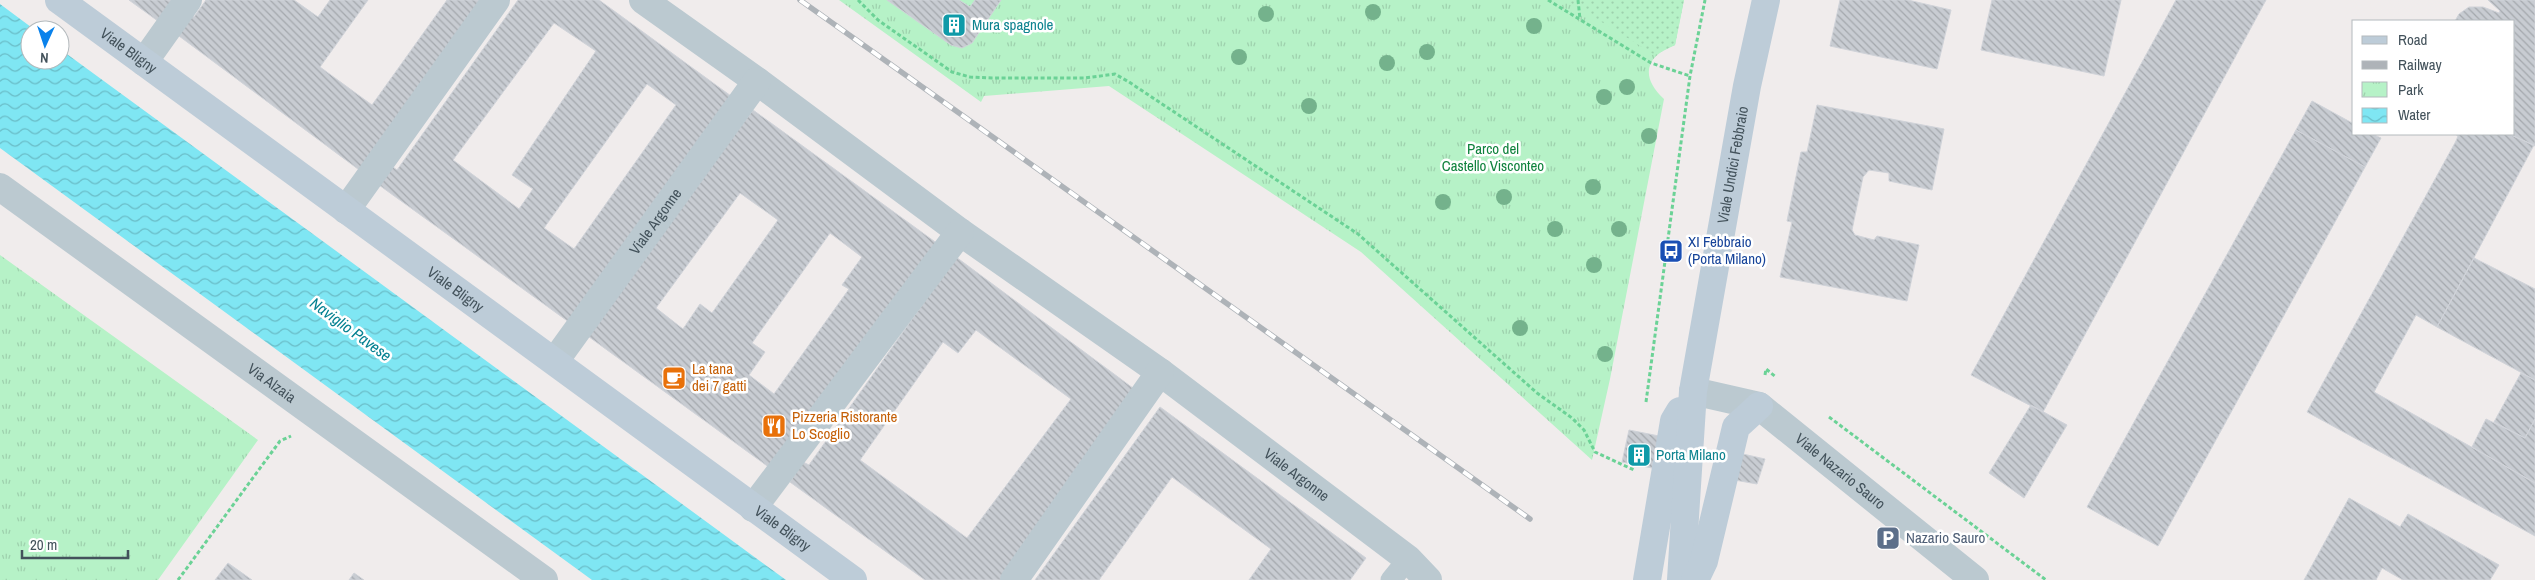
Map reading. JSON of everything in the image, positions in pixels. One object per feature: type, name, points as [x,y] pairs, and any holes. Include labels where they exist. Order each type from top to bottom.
[{"type":"street","name":"Viale Bligny","points":[[59,0],[853,580]]},
{"type":"street","points":[[144,62],[188,0]]},
{"type":"street","points":[[346,210],[496,0]]},
{"type":"street","name":"Viale Argonne","points":[[643,0],[757,81],[960,232],[1160,372],[1408,559],[1428,580]]},
{"type":"street","name":"Viale Undici Febbraio","points":[[1681,580],[1693,391],[1747,86],[1766,0]]},
{"type":"street","name":"Viale Argonne","points":[[555,361],[757,81]]},
{"type":"street","name":"Via Alzaia","points":[[0,187],[544,580]]},
{"type":"street","points":[[754,508],[960,232]]},
{"type":"street","points":[[1014,580],[1160,372]]},
{"type":"street","name":"Viale Undici Febbraio","points":[[1647,580],[1674,421],[1693,391]]},
{"type":"street","name":"Viale Nazario Sauro","points":[[1693,391],[1759,406],[1974,580]]},
{"type":"street","points":[[1695,580],[1704,561],[1736,427],[1759,406]]},
{"type":"lane","points":[[1391,580],[1408,559]]},
{"type":"path","points":[[858,0],[878,20],[952,72],[970,77],[992,78],[1085,78],[1115,74],[1129,82],[1358,234],[1537,393],[1572,418],[1584,430],[1595,452],[1637,471]]},
{"type":"path","points":[[1548,0],[1651,63],[1690,76]]},
{"type":"path","points":[[1578,0],[1580,20]]},
{"type":"path","points":[[1646,406],[1690,76],[1705,0]]},
{"type":"path","points":[[1759,406],[1766,369],[1782,381]]},
{"type":"path","points":[[1821,411],[2046,580]]},
{"type":"path","points":[[178,580],[280,441],[323,420]]},
{"type":"green space","name":"Parco del Castello Visconteo","points":[[839,0],[1684,0],[1675,45],[1657,55],[1649,68],[1651,83],[1664,99],[1610,379],[1592,460],[1361,252],[1109,86],[984,96],[981,102]]},
{"type":"green space","points":[[1566,0],[1684,0],[1675,45],[1655,55]]},
{"type":"green space","points":[[0,255],[258,440],[158,580],[0,580]]},
{"type":"water","name":"Naviglio Pavese","points":[[0,4],[22,20],[20,20],[20,70],[70,70],[70,56],[786,580],[592,580],[0,148]]},
{"type":"building","points":[[129,0],[176,0],[162,24]]},
{"type":"building","points":[[206,0],[294,0],[318,17],[330,0],[368,0],[320,67],[372,105],[447,0],[490,0],[366,175],[175,33],[189,14],[194,17]]},
{"type":"building","points":[[518,0],[599,0],[731,96],[573,325],[379,185],[393,167],[397,170]],"holes":[[[554,23],[596,51],[512,175],[533,189],[519,209],[453,160]],[[647,84],[676,105],[574,249],[544,228]]]},
{"type":"building","name":"Mura spagnole","points":[[887,0],[959,0],[970,7],[975,0],[1001,0],[972,43],[962,48],[951,45]]},
{"type":"building","points":[[1840,0],[1908,0],[1951,10],[1937,69],[1830,46]]},
{"type":"building","points":[[1992,0],[2121,0],[2104,76],[1981,50]]},
{"type":"building","points":[[2176,0],[2266,0],[2043,412],[1971,375]]},
{"type":"building","points":[[2488,0],[2535,0],[2535,146],[2511,135],[2515,135],[2515,20],[2456,20],[2459,14],[2469,7],[2483,7],[2499,13],[2500,11]]},
{"type":"building","points":[[2312,101],[2352,123],[2352,135],[2374,135],[2381,138],[2365,167],[2296,130]]},
{"type":"building","points":[[1817,105],[1944,129],[1932,190],[1889,181],[1889,173],[1869,170],[1863,177],[1852,230],[1855,235],[1874,240],[1877,236],[1919,245],[1907,301],[1780,277],[1792,222],[1787,221],[1801,152],[1807,152]]},
{"type":"building","points":[[753,110],[938,244],[777,473],[585,334]],"holes":[[[740,193],[778,220],[712,313],[700,304],[683,329],[656,308]],[[830,233],[862,257],[842,285],[849,289],[774,394],[749,375],[765,352],[752,343]]]},
{"type":"building","points":[[2296,130],[2365,167],[2158,546],[2087,507]]},
{"type":"building","points":[[2456,135],[2511,135],[2534,145],[2437,327],[2416,315],[2374,392],[2535,483],[2535,536],[2307,412],[2458,136]]},
{"type":"building","points":[[956,257],[1141,394],[1006,580],[925,580],[790,482],[803,462],[809,465]],"holes":[[[976,330],[1071,399],[967,538],[860,460],[943,342],[958,353]]]},
{"type":"building","points":[[2474,258],[2535,289],[2535,380],[2437,327]]},
{"type":"building","points":[[2521,373],[2535,380],[2535,419],[2525,438],[2494,422]]},
{"type":"building","points":[[2031,405],[2067,425],[2024,498],[1989,473]]},
{"type":"building","points":[[1160,407],[1366,558],[1350,580],[1249,580],[1271,549],[1172,477],[1099,580],[1035,580]]},
{"type":"building","points":[[2486,419],[2525,438],[2535,419],[2535,483],[2472,447]]},
{"type":"building","name":"Porta Milano","points":[[1629,430],[1659,436],[1652,468],[1622,462]]},
{"type":"building","name":"Porta Milano","points":[[1734,452],[1765,459],[1757,484],[1729,479]]},
{"type":"building","points":[[2349,498],[2400,527],[2408,514],[2499,565],[2490,580],[2403,580],[2382,568],[2376,580],[2304,580]]},
{"type":"building","points":[[228,563],[252,580],[215,580]]},
{"type":"building","points":[[354,573],[364,580],[349,580]]},
{"type":"railway","points":[[800,0],[1530,519]]},
{"type":"place","name":"Mura spagnole","points":[[954,25]]},
{"type":"place","name":"XI Febbraio (Porta Milano)","points":[[1671,251]]},
{"type":"place","name":"La tana dei 7 gatti","points":[[674,378]]},
{"type":"place","name":"Pizzeria Ristorante Lo Scoglio","points":[[774,426]]},
{"type":"place","name":"Porta Milano","points":[[1639,455]]},
{"type":"place","name":"Nazario Sauro","points":[[1888,538]]}]
